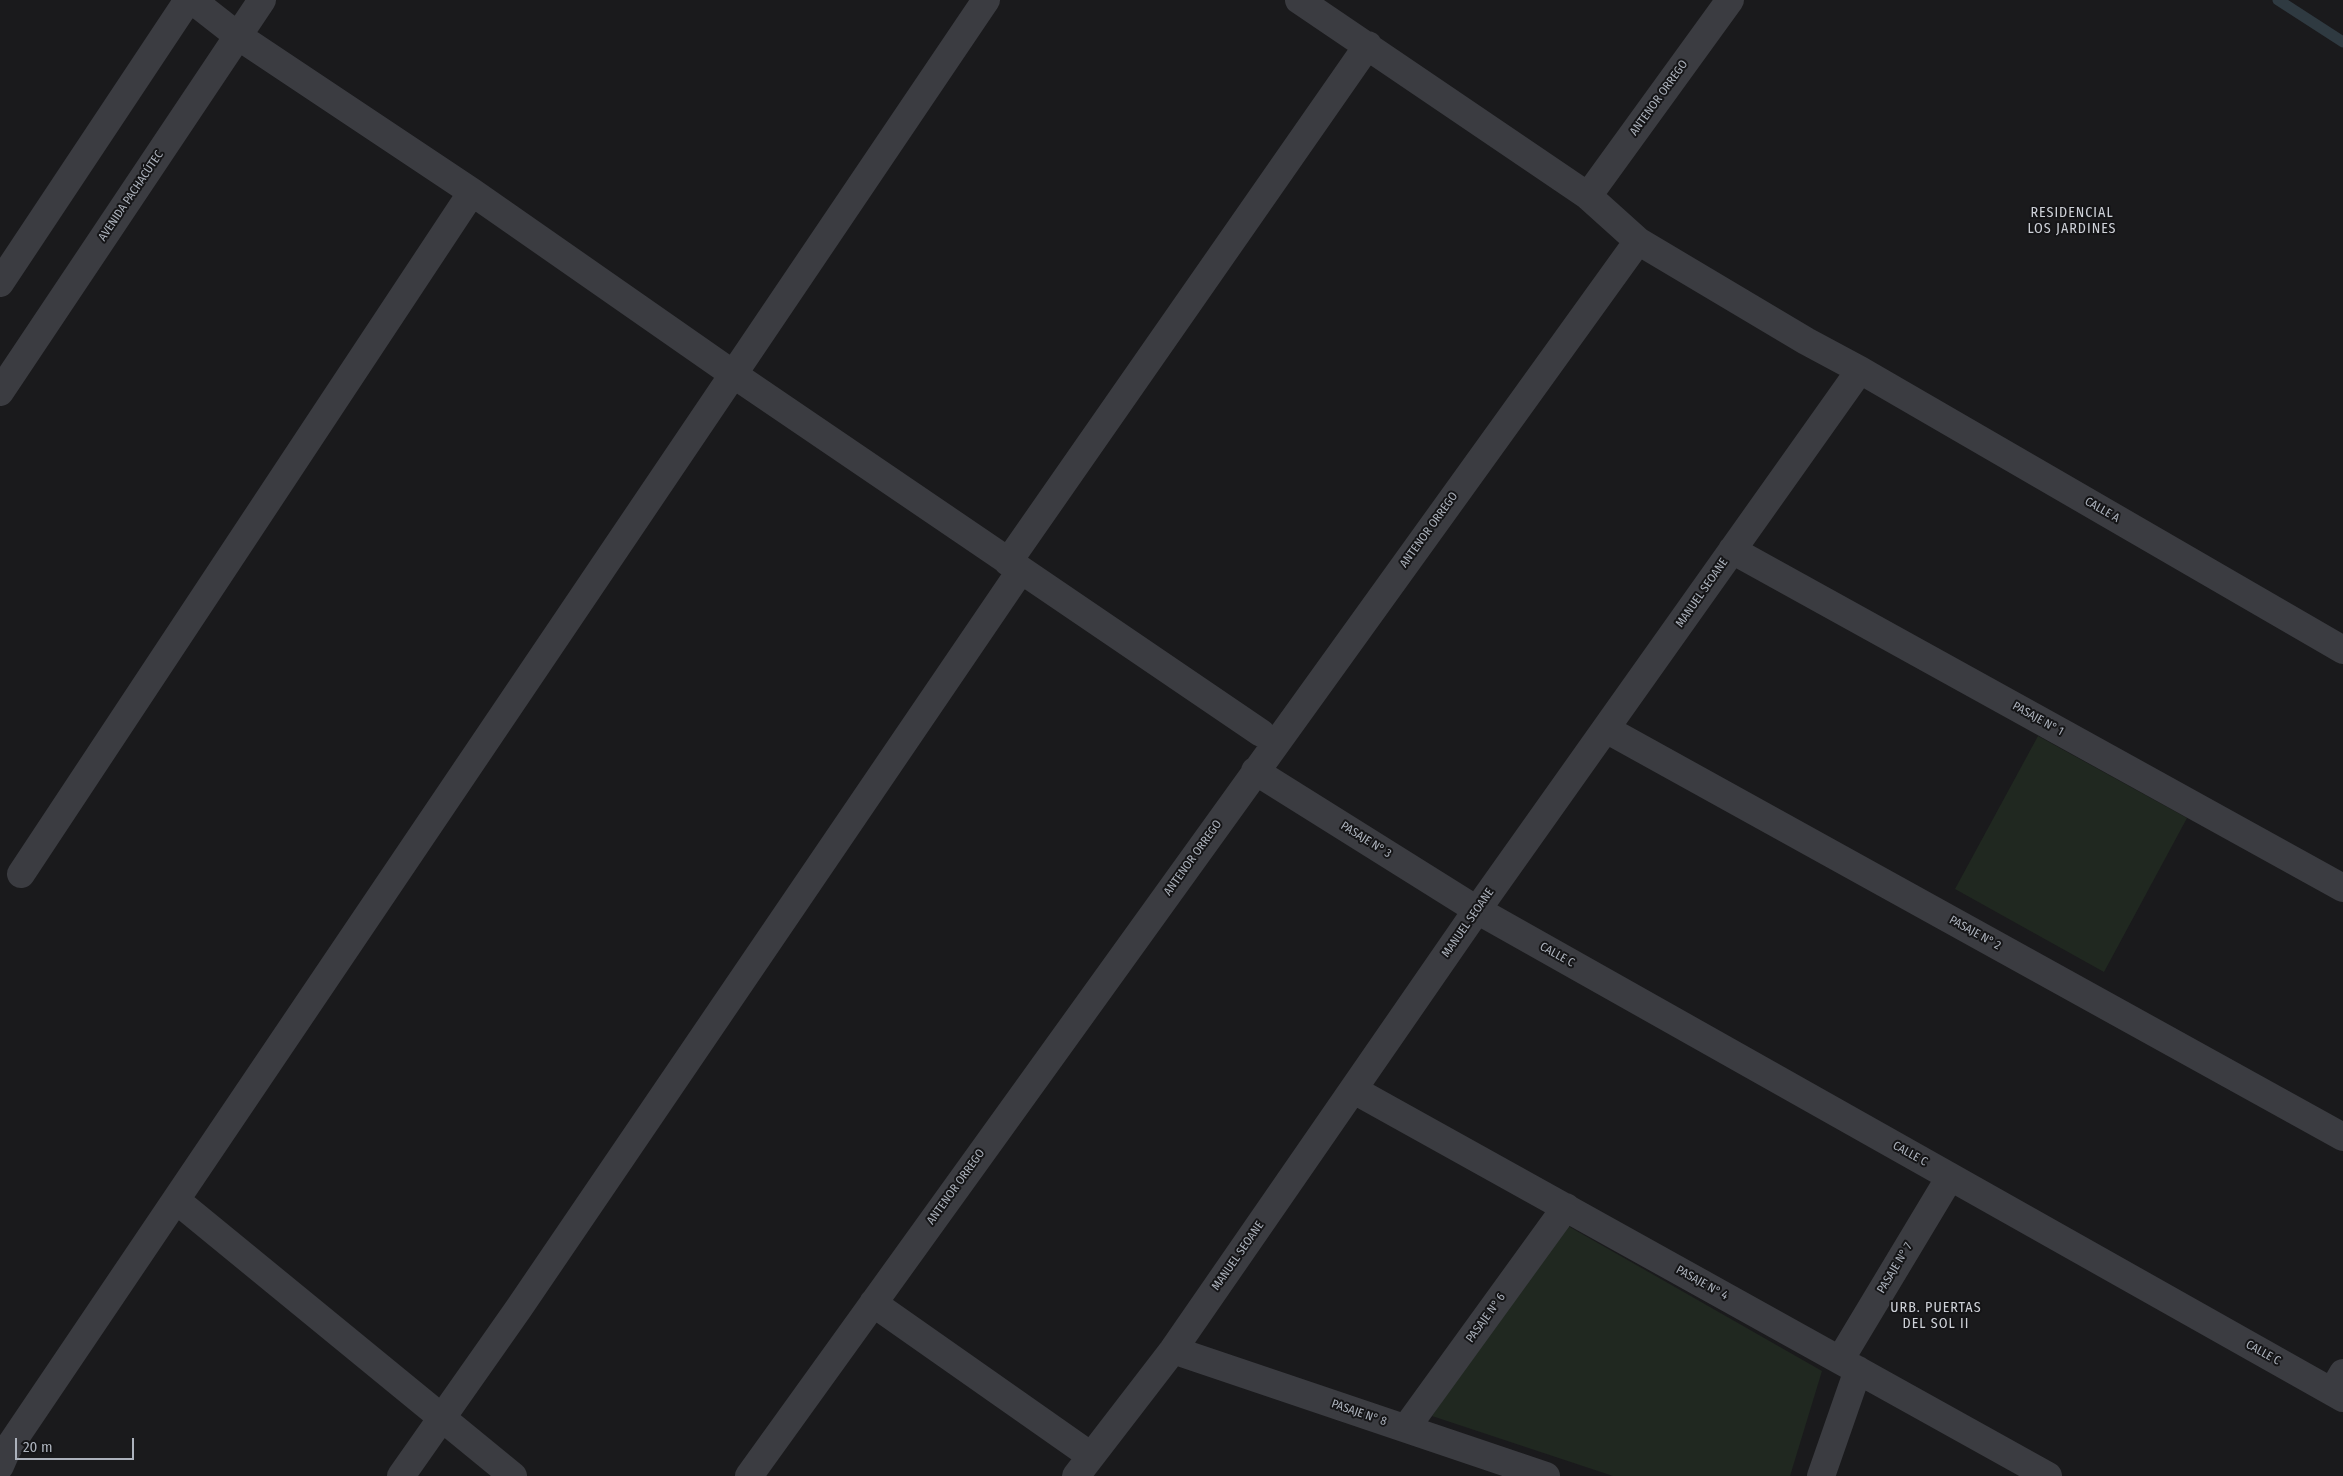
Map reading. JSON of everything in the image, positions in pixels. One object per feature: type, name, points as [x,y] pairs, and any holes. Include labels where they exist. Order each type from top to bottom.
[{"type":"street","points":[[0,283],[188,0]]},
{"type":"street","points":[[192,0],[238,36],[472,192],[733,374],[1261,733]]},
{"type":"street","name":"AVENIDA PACHACÚTEC","points":[[0,392],[262,0]]},
{"type":"street","points":[[0,1466],[7,1450],[986,0]]},
{"type":"street","name":"CALLE A","points":[[1299,0],[1588,196],[1638,241],[1806,341],[1860,370],[2343,650]]},
{"type":"street","name":"ANTENOR ORREGO","points":[[1588,196],[1730,0]]},
{"type":"street","points":[[401,1476],[1368,45]]},
{"type":"street","points":[[21,874],[472,192]]},
{"type":"street","name":"ANTENOR ORREGO","points":[[748,1476],[1638,241]]},
{"type":"street","name":"MANUEL SEOANE","points":[[1084,1466],[1173,1350],[1477,910],[1860,370]]},
{"type":"street","name":"PASAJE N° 1","points":[[1732,550],[2343,888]]},
{"type":"street","name":"PASAJE N° 2","points":[[1606,729],[2343,1138]]},
{"type":"street","name":"PASAJE N° 3","points":[[1255,771],[1477,910]]},
{"type":"street","name":"CALLE C","points":[[1477,910],[1950,1177],[2339,1388]]},
{"type":"street","name":"PASAJE N° 4","points":[[1354,1090],[2048,1476]]},
{"type":"street","name":"PASAJE N° 7","points":[[1821,1476],[1849,1365],[1950,1177]]},
{"type":"street","points":[[176,1200],[513,1476]]},
{"type":"street","name":"PASAJE N° 6","points":[[1406,1428],[1566,1208]]},
{"type":"street","points":[[873,1303],[1084,1466]]},
{"type":"street","name":"PASAJE N° 8","points":[[1173,1350],[1546,1476]]},
{"type":"shaded area","points":[[2038,736],[2187,818],[2104,972],[1955,889]]},
{"type":"shaded area","points":[[1561,1222],[1822,1371],[1790,1476],[1613,1476],[1432,1416]]},
{"type":"waterway","points":[[2278,0],[2343,42]]},
{"type":"district","name":"RESIDENCIAL LOS JARDINES","points":[[2072,222]]},
{"type":"district","name":"URB. PUERTAS DEL SOL II","points":[[1936,1316]]}]
